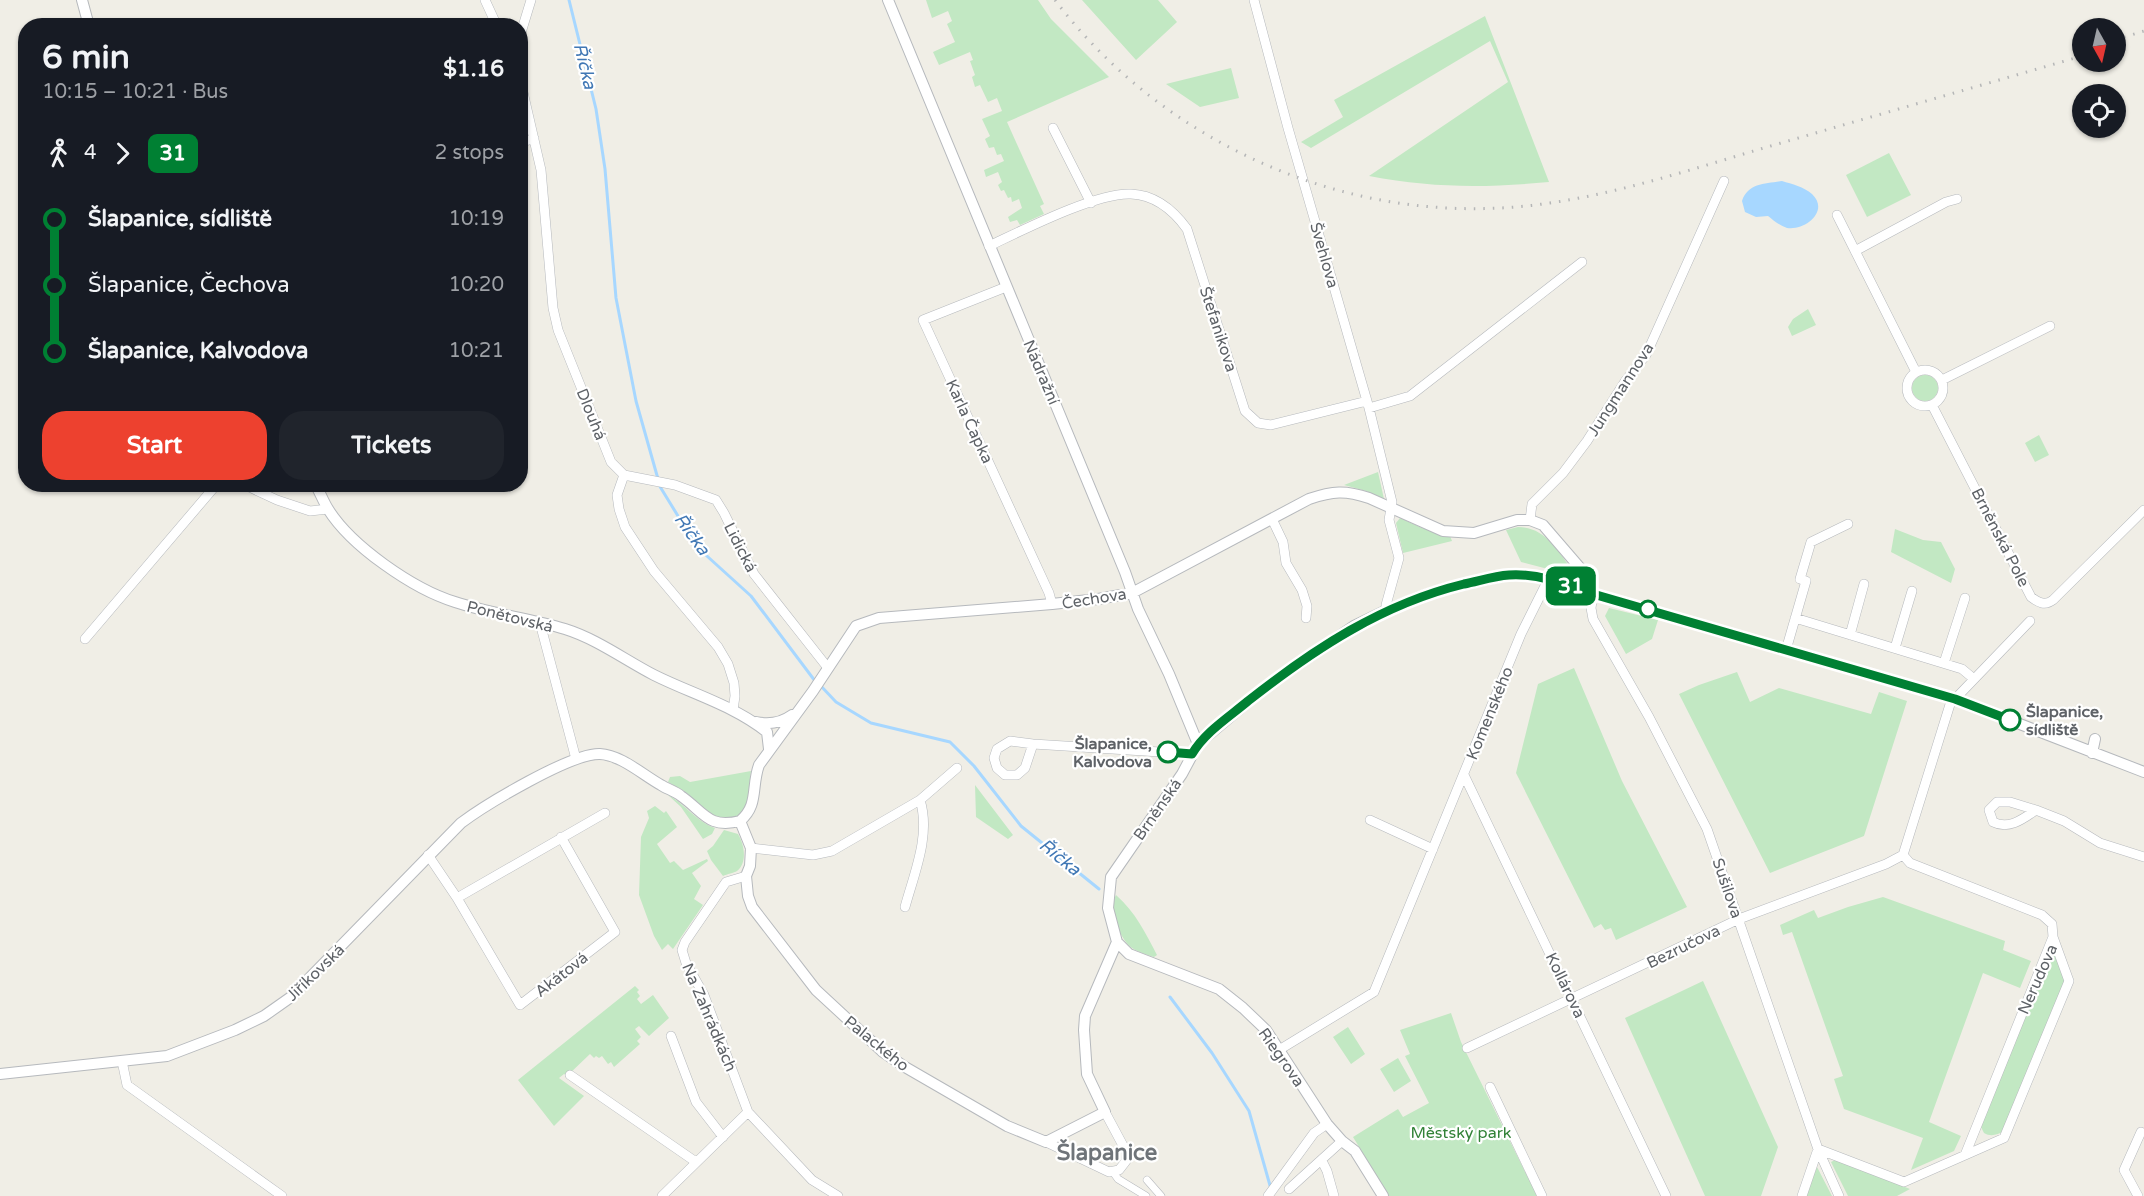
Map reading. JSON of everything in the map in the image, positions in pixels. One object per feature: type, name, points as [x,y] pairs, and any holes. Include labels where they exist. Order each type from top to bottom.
[{"type":"street","points":[[82,0],[87,18]]},
{"type":"street","points":[[485,0],[493,18]]},
{"type":"street","points":[[526,18],[531,0]]},
{"type":"street","name":"Nádražní","points":[[888,0],[1132,593],[1198,744]]},
{"type":"street","name":"Švehlova","points":[[1254,0],[1288,128],[1368,404],[1392,510]]},
{"type":"street","name":"Dlouhá","points":[[528,113],[541,170],[553,308],[558,330],[611,462],[624,475]]},
{"type":"street","points":[[1053,128],[1091,203]]},
{"type":"street","points":[[528,140],[534,138]]},
{"type":"street","name":"Jungmannova","points":[[1530,520],[1532,504],[1563,473],[1587,441],[1626,380],[1646,355],[1724,181]]},
{"type":"street","name":"Štefanikova","points":[[989,246],[1107,197],[1131,194],[1157,201],[1177,215],[1187,229],[1245,411],[1258,423],[1271,425],[1410,396],[1582,262]]},
{"type":"street","points":[[1855,251],[1946,202],[1957,199]]},
{"type":"street","points":[[1837,215],[1916,372]]},
{"type":"street","name":"Karla Čapka","points":[[1006,287],[923,320],[1049,593],[1052,604]]},
{"type":"street","points":[[1942,380],[2050,326]]},
{"type":"street","points":[[1933,371],[1942,380],[1943,392],[1938,402],[1927,406],[1916,405],[1909,397],[1907,386],[1911,376],[1916,372],[1933,371]]},
{"type":"street","name":"Brněnská Pole","points":[[1932,405],[2031,597],[2038,603],[2044,604],[2053,600],[2144,510]]},
{"type":"street","points":[[624,475],[617,495],[625,528],[640,552],[718,647],[728,664],[734,683],[733,710]]},
{"type":"street","name":"Lidická","points":[[624,475],[675,485],[716,500],[754,574],[825,672]]},
{"type":"street","name":"Čechova","points":[[740,821],[750,813],[754,801],[754,778],[759,765],[813,691],[856,626],[879,618],[1052,604],[1132,593],[1309,499],[1335,491],[1362,496],[1443,531],[1474,533],[1517,520],[1530,520]]},
{"type":"street","points":[[85,639],[210,492]]},
{"type":"street","points":[[260,492],[310,511],[328,509]]},
{"type":"street","name":"Ponětovská","points":[[319,492],[328,509],[341,525],[372,555],[389,568],[421,586],[453,602],[584,636],[656,675],[714,700],[747,718]]},
{"type":"street","points":[[1387,610],[1386,605],[1399,558],[1389,520],[1392,510]]},
{"type":"street","points":[[1272,519],[1283,542],[1286,562],[1302,590],[1307,606],[1306,618]]},
{"type":"street","points":[[1530,520],[1543,525],[1587,576],[1593,594]]},
{"type":"street","points":[[1786,650],[1806,581],[1800,579],[1811,542],[1848,524]]},
{"type":"street","name":"Brněnská","points":[[1116,942],[1108,908],[1111,877],[1182,774],[1198,744],[1268,685],[1354,626],[1387,610],[1447,588],[1494,577],[1524,574],[1549,578],[1593,594],[1953,699],[2144,772]]},
{"type":"street","name":"Komenského","points":[[1280,1050],[1374,992],[1380,982],[1521,634],[1549,578]]},
{"type":"street","points":[[1850,635],[1864,584]]},
{"type":"street","points":[[1896,648],[1912,591]]},
{"type":"street","name":"Sušilova","points":[[1593,594],[1591,608],[1593,619],[1649,717],[1707,829],[1818,1149],[1839,1196]]},
{"type":"street","points":[[1944,663],[1965,598]]},
{"type":"street","points":[[1795,618],[1962,669],[1974,679]]},
{"type":"street","points":[[2030,621],[1953,699],[1903,855],[1910,863],[2042,915],[2052,924],[2053,937]]},
{"type":"street","points":[[540,623],[576,759]]},
{"type":"street","points":[[747,718],[759,723],[772,724],[783,721],[798,711]]},
{"type":"street","points":[[747,718],[767,732],[769,750]]},
{"type":"street","points":[[2092,753],[2096,738]]},
{"type":"street","points":[[1033,744],[1025,768],[1017,775],[1005,774],[998,768],[994,759],[997,749],[1010,741],[1192,754]]},
{"type":"street","name":"Jiříkovská","points":[[0,1074],[167,1056],[235,1030],[264,1016],[291,997],[461,823],[484,806],[586,755],[606,754],[681,796],[715,822],[727,825],[740,821]]},
{"type":"street","points":[[751,848],[813,855],[832,851],[921,800],[957,768]]},
{"type":"street","name":"Kollárova","points":[[1464,775],[1666,1196]]},
{"type":"street","points":[[905,907],[924,839],[924,810],[921,800]]},
{"type":"street","points":[[2036,810],[2064,821],[2100,843],[2144,857]]},
{"type":"street","points":[[457,898],[605,813]]},
{"type":"street","points":[[1370,820],[1433,849]]},
{"type":"street","points":[[740,821],[751,848],[750,866],[746,876]]},
{"type":"street","name":"Akátová","points":[[428,855],[457,898],[520,1005],[615,932],[561,837]]},
{"type":"street","name":"Bezručova","points":[[1467,1048],[1739,919],[1886,864],[1903,855]]},
{"type":"street","name":"Palackého","points":[[746,876],[748,896],[752,907],[816,990],[883,1052],[1007,1126],[1046,1142]]},
{"type":"street","name":"Na Zahrádkách","points":[[746,876],[726,882],[685,942],[682,950],[686,963],[704,995],[748,1112],[812,1180],[838,1196]]},
{"type":"street","name":"Nerudova","points":[[1965,1155],[2053,937]]},
{"type":"street","name":"Nerudova","points":[[1818,1149],[1904,1182],[2004,1138],[2069,981],[2053,937]]},
{"type":"street","points":[[1113,1172],[1119,1170],[1126,1161],[1126,1153],[1088,1074],[1084,1030],[1086,1016],[1116,942]]},
{"type":"street","name":"Riegrova","points":[[1116,942],[1129,954],[1219,989],[1243,1008],[1266,1030],[1327,1124],[1354,1151],[1383,1196]]},
{"type":"street","points":[[670,1036],[696,1102],[723,1137]]},
{"type":"street","points":[[122,1062],[127,1085],[282,1196]]},
{"type":"street","points":[[570,1075],[696,1162]]},
{"type":"street","points":[[1490,1087],[1542,1196]]},
{"type":"street","points":[[662,1196],[748,1112]]},
{"type":"street","points":[[1046,1142],[1105,1112]]},
{"type":"street","points":[[1268,1196],[1314,1133],[1327,1124]]},
{"type":"street","points":[[2138,1196],[2124,1170],[2141,1132]]},
{"type":"street","points":[[1289,1189],[1342,1141]]},
{"type":"street","points":[[1046,1142],[1113,1172],[1118,1179],[1146,1196]]},
{"type":"street","points":[[1802,1196],[1818,1149]]},
{"type":"street","points":[[1322,1161],[1334,1196]]},
{"type":"street","points":[[1148,1180],[1161,1196]]},
{"type":"green space","points":[[926,0],[1038,0],[1051,19],[1109,77],[1007,122],[1044,204],[1040,206],[1044,214],[1020,225],[1017,220],[1010,222],[1008,217],[1022,208],[1019,199],[1012,202],[1011,197],[1008,198],[1004,190],[1001,191],[998,185],[1002,182],[998,172],[986,177],[984,170],[1004,161],[1001,154],[997,155],[994,147],[989,148],[985,139],[990,136],[982,119],[1002,111],[997,98],[988,102],[980,85],[975,87],[972,77],[975,75],[970,61],[973,60],[970,52],[939,65],[933,52],[955,42],[947,24],[952,21],[948,11],[932,18]]},
{"type":"green space","points":[[1082,0],[1158,0],[1177,22],[1136,60]]},
{"type":"green space","points":[[1485,16],[1549,182],[1458,186],[1415,183],[1369,176],[1508,82],[1490,41],[1311,148],[1301,142],[1343,117],[1334,100]]},
{"type":"green space","points":[[1231,68],[1239,98],[1200,107],[1166,84]]},
{"type":"green space","points":[[1889,153],[1911,195],[1867,217],[1846,175]]},
{"type":"green space","points":[[1808,309],[1816,325],[1792,336],[1788,327],[1793,319]]},
{"type":"green space","points":[[1925,375],[1934,379],[1938,388],[1934,397],[1925,401],[1916,397],[1912,388],[1916,379]]},
{"type":"green space","points":[[2039,435],[2049,455],[2035,462],[2025,443]]},
{"type":"green space","points":[[1378,472],[1384,499],[1344,485]]},
{"type":"green space","points":[[1400,518],[1422,528],[1450,536],[1452,541],[1403,553],[1396,523]]},
{"type":"green space","points":[[1518,527],[1536,531],[1549,540],[1571,568],[1570,572],[1567,574],[1521,562],[1506,530]]},
{"type":"green space","points":[[1895,529],[1923,540],[1941,542],[1955,569],[1951,583],[1891,552]]},
{"type":"green space","points":[[1609,608],[1658,620],[1652,639],[1626,654],[1605,616]]},
{"type":"green space","points":[[1574,668],[1622,781],[1687,907],[1616,940],[1611,928],[1605,930],[1601,924],[1594,928],[1516,773],[1538,684]]},
{"type":"green space","points":[[1737,672],[1750,702],[1779,688],[1871,714],[1879,692],[1907,701],[1864,836],[1770,873],[1679,694]]},
{"type":"green space","points":[[751,771],[749,796],[745,807],[737,816],[728,819],[709,813],[686,792],[668,782],[670,777],[680,776],[690,782]]},
{"type":"green space","points":[[975,785],[1013,835],[1008,839],[976,817]]},
{"type":"green space","points":[[668,795],[702,822],[715,828],[712,834],[703,839],[681,807]]},
{"type":"green space","points":[[655,806],[664,813],[666,811],[677,827],[657,844],[670,863],[674,861],[683,870],[707,859],[708,861],[692,873],[701,886],[694,899],[703,905],[673,949],[668,944],[662,950],[654,936],[639,895],[641,837],[649,818],[647,811]]},
{"type":"green space","points":[[724,830],[738,834],[744,858],[736,872],[723,876],[707,851]]},
{"type":"green space","points":[[1116,895],[1140,923],[1157,955],[1154,957],[1132,948],[1119,931],[1113,908]]},
{"type":"green space","points":[[1883,897],[2005,941],[2003,950],[2031,961],[2020,988],[1983,973],[1929,1122],[1961,1136],[1954,1151],[1911,1170],[1923,1138],[1844,1109],[1834,1079],[1843,1076],[1792,932],[1783,935],[1780,925],[1814,910],[1818,918]]},
{"type":"green space","points":[[2052,951],[2056,951],[2065,977],[2065,984],[2004,1131],[1994,1135],[1984,1133],[1981,1127],[1983,1117]]},
{"type":"green space","points":[[1703,981],[1778,1147],[1761,1196],[1705,1196],[1625,1018]]},
{"type":"green space","points":[[635,986],[639,990],[637,992],[640,996],[637,999],[641,1004],[653,995],[669,1018],[649,1036],[639,1026],[635,1029],[641,1037],[637,1041],[640,1044],[614,1067],[611,1062],[608,1064],[602,1056],[594,1058],[590,1054],[567,1076],[564,1074],[559,1078],[584,1096],[554,1126],[518,1080]]},
{"type":"green space","name":"Městský park","points":[[1451,1013],[1461,1042],[1537,1196],[1389,1196],[1353,1137],[1398,1109],[1403,1117],[1429,1103],[1405,1056],[1410,1054],[1400,1030]]},
{"type":"green space","points":[[1348,1027],[1365,1054],[1351,1064],[1333,1037]]},
{"type":"green space","points":[[1398,1058],[1411,1081],[1394,1092],[1380,1069]]},
{"type":"green space","points":[[1835,1160],[1910,1189],[1897,1196],[1848,1196],[1831,1162]]},
{"type":"green space","points":[[1817,1167],[1832,1196],[1806,1196]]},
{"type":"water","points":[[1782,181],[1805,189],[1817,200],[1817,213],[1808,223],[1787,228],[1768,216],[1756,217],[1745,212],[1742,201],[1748,191],[1758,185]]},
{"type":"waterway","name":"Říčka","points":[[569,0],[596,109],[605,169],[616,298],[636,401],[658,479]]},
{"type":"waterway","name":"Říčka","points":[[659,485],[697,547],[751,596],[815,681]]},
{"type":"waterway","name":"Říčka","points":[[820,685],[836,702],[871,723],[950,742],[974,766],[1021,826],[1099,889]]},
{"type":"waterway","name":"Říčka","points":[[1170,997],[1212,1053],[1249,1111],[1271,1189]]},
{"type":"railway","points":[[1055,0],[1099,51],[1149,95],[1204,133],[1264,164],[1326,187],[1392,202],[1459,208],[1526,206],[1591,196],[1686,171],[2072,59]]},
{"type":"railway","points":[[2126,37],[2144,31]]},
{"type":"bus line","name":"31","points":[[1168,752],[1192,754],[1198,744],[1216,727],[1268,685],[1354,626],[1387,610],[1447,588],[1494,577],[1524,574],[1549,578],[1593,594],[1955,699],[2010,720]]},
{"type":"place","name":"Šlapanice, sídliště","points":[[2010,720]]},
{"type":"place","name":"Šlapanice, Kalvodova","points":[[1168,752]]},
{"type":"district","name":"Šlapanice","points":[[1107,1152]]}]
